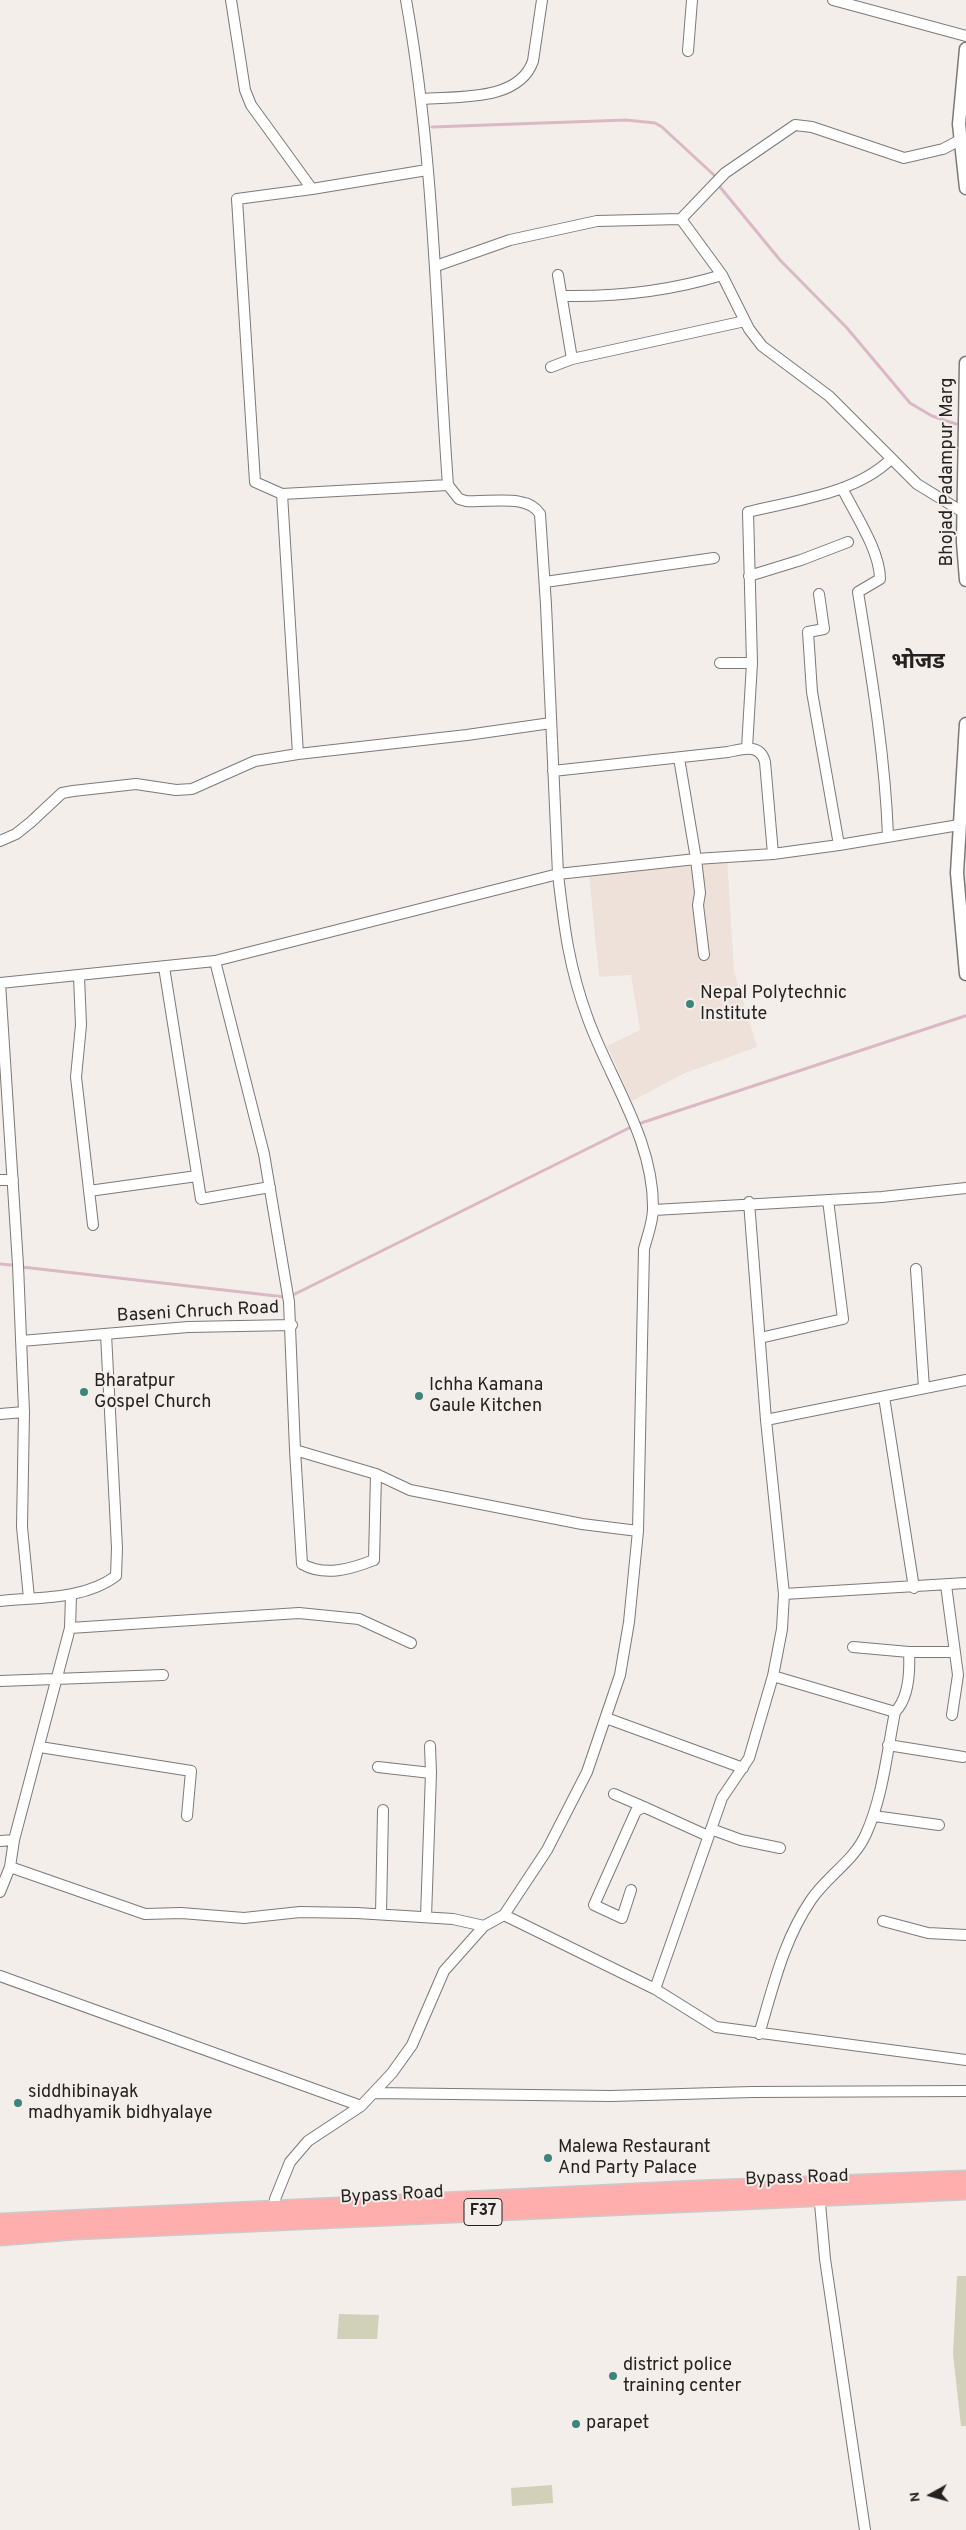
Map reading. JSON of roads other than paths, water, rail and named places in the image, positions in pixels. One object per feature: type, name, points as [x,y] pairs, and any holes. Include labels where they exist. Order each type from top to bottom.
[{"type":"highway","name":"Bypass Road","points":[[0,2222],[274,2216],[819,2191],[966,2179]]},
{"type":"highway","name":"Bypass Road","points":[[819,2191],[966,2191]]},
{"type":"highway","name":"Bypass Road","points":[[0,2238],[274,2216]]},
{"type":"street","points":[[231,0],[241,70],[248,98],[312,189]]},
{"type":"street","points":[[274,2216],[281,2182],[296,2155],[308,2141],[361,2106],[392,2073],[412,2045],[444,1971],[484,1926],[504,1916],[546,1850],[567,1812],[587,1772],[606,1718],[626,1645],[638,1531],[644,1262],[654,1210],[643,1148],[588,1020],[566,946],[558,874],[545,582],[540,514],[535,507],[523,502],[466,501],[459,499],[448,485],[439,358],[436,266],[422,99],[406,0]]},
{"type":"street","points":[[422,99],[486,94],[520,82],[530,70],[533,61],[542,0]]},
{"type":"street","points":[[688,52],[692,0]]},
{"type":"street","points":[[833,0],[966,36]]},
{"type":"street","points":[[966,49],[963,125],[960,140],[966,188]]},
{"type":"street","points":[[436,266],[510,240],[597,221],[681,219],[726,173],[796,126],[812,127],[904,158],[943,149],[960,140]]},
{"type":"street","points":[[427,170],[237,199],[255,482],[282,494],[448,485]]},
{"type":"street","points":[[681,219],[722,275],[745,321],[762,346],[829,396],[917,484],[965,514]]},
{"type":"street","points":[[563,296],[596,296],[669,289],[722,275]]},
{"type":"street","points":[[558,276],[563,296],[572,359]]},
{"type":"street","points":[[551,367],[572,359],[745,321]]},
{"type":"street","name":"Bhojad Padampur Marg","points":[[966,364],[966,580]]},
{"type":"street","points":[[747,748],[752,663],[748,512],[842,488],[878,472],[891,459]]},
{"type":"street","points":[[842,488],[872,549],[880,573],[880,579],[858,592],[879,728],[887,795],[888,836]]},
{"type":"street","points":[[282,494],[298,754]]},
{"type":"street","points":[[749,576],[801,560],[848,542]]},
{"type":"street","points":[[545,582],[714,558]]},
{"type":"street","points":[[819,594],[824,629],[808,632],[812,692],[839,846]]},
{"type":"street","points":[[720,664],[752,663]]},
{"type":"street","points":[[0,841],[16,834],[62,793],[136,784],[176,790],[192,789],[255,761],[551,723]]},
{"type":"street","points":[[966,724],[959,825],[958,893],[966,974]]},
{"type":"street","points":[[554,771],[679,758],[747,748],[759,751],[766,762],[773,854]]},
{"type":"street","points":[[679,758],[696,859],[700,893],[698,905],[704,955]]},
{"type":"street","points":[[29,1598],[22,1528],[24,1412],[21,1341],[0,982],[79,976],[216,961],[558,874],[839,846],[959,825]]},
{"type":"street","points":[[216,961],[264,1154],[292,1325],[294,1450],[302,1564],[311,1569],[336,1572],[374,1560],[376,1474]]},
{"type":"street","points":[[164,967],[201,1199],[270,1187]]},
{"type":"street","points":[[79,976],[81,1025],[76,1077],[93,1225]]},
{"type":"street","points":[[89,1191],[197,1176]]},
{"type":"street","points":[[0,1180],[13,1180]]},
{"type":"street","points":[[654,1210],[749,1202],[882,1197],[966,1188]]},
{"type":"street","points":[[760,1338],[843,1319],[828,1200]]},
{"type":"street","points":[[655,1989],[722,1798],[749,1758],[773,1676],[782,1628],[784,1594],[766,1420],[749,1202]]},
{"type":"street","points":[[916,1269],[924,1388]]},
{"type":"street","name":"Baseni Chruch Road","points":[[21,1341],[188,1327],[292,1325]]},
{"type":"street","name":"Baseni Chruch Road","points":[[71,1595],[108,1582],[116,1576],[117,1548],[106,1334]]},
{"type":"street","points":[[766,1420],[966,1380]]},
{"type":"street","points":[[884,1397],[914,1588]]},
{"type":"street","points":[[0,1414],[24,1412]]},
{"type":"street","points":[[294,1450],[376,1474],[410,1490],[582,1524],[638,1531]]},
{"type":"street","points":[[784,1594],[914,1588],[966,1583]]},
{"type":"street","points":[[946,1585],[958,1675],[952,1715]]},
{"type":"street","points":[[0,1601],[71,1595],[70,1628],[14,1840],[10,1867],[0,1892]]},
{"type":"street","points":[[70,1628],[299,1613],[359,1619],[412,1643]]},
{"type":"street","points":[[853,1647],[909,1652],[955,1652]]},
{"type":"street","points":[[759,2034],[783,1954],[794,1928],[819,1890],[856,1852],[874,1816],[895,1712],[902,1705],[904,1697],[910,1664],[909,1652]]},
{"type":"street","points":[[0,1681],[58,1677],[163,1674]]},
{"type":"street","points":[[773,1676],[895,1712]]},
{"type":"street","points":[[606,1718],[743,1768]]},
{"type":"street","points":[[888,1745],[963,1757]]},
{"type":"street","points":[[426,1917],[431,1773],[430,1746]]},
{"type":"street","points":[[40,1747],[191,1771],[187,1816]]},
{"type":"street","points":[[378,1767],[431,1773]]},
{"type":"street","points":[[614,1794],[710,1833],[780,1848]]},
{"type":"street","points":[[631,1890],[622,1918],[594,1905],[636,1811],[644,1807]]},
{"type":"street","points":[[382,1914],[383,1810]]},
{"type":"street","points":[[874,1816],[939,1825]]},
{"type":"street","points":[[0,1841],[14,1840]]},
{"type":"street","points":[[10,1867],[145,1914],[181,1913],[244,1918],[300,1912],[382,1914],[453,1919],[484,1926]]},
{"type":"street","points":[[504,1916],[655,1989],[716,2027],[966,2060]]},
{"type":"street","points":[[883,1921],[928,1934],[966,1935]]},
{"type":"street","points":[[0,1976],[361,2106]]},
{"type":"street","points":[[373,2093],[611,2096],[752,2092],[966,2091]]},
{"type":"street","points":[[819,2191],[825,2260],[865,2530]]},
{"type":"waterway","points":[[432,127],[626,120],[655,123],[662,127],[715,176],[720,187],[780,260],[847,328],[910,403],[932,416],[956,424]]},
{"type":"waterway","points":[[638,1124],[965,1016]]},
{"type":"waterway","points":[[295,1294],[629,1128]]},
{"type":"waterway","points":[[0,1264],[11,1265]]},
{"type":"waterway","points":[[22,1267],[285,1297]]},
{"type":"place","name":"Nepal Polytechnic Institute","points":[[690,1004]]},
{"type":"place","name":"Bharatpur Gospel Church","points":[[84,1392]]},
{"type":"place","name":"Ichha Kamana Gaule Kitchen","points":[[419,1396]]},
{"type":"place","name":"siddhibinayak madhyamik bidhyalaye","points":[[18,2103]]},
{"type":"place","name":"Malewa Restaurant And Party Palace","points":[[548,2158]]},
{"type":"place","name":"district police training center","points":[[613,2376]]},
{"type":"place","name":"parapet","points":[[576,2424]]},
{"type":"district","name":"भोजड","points":[[918,664]]}]
